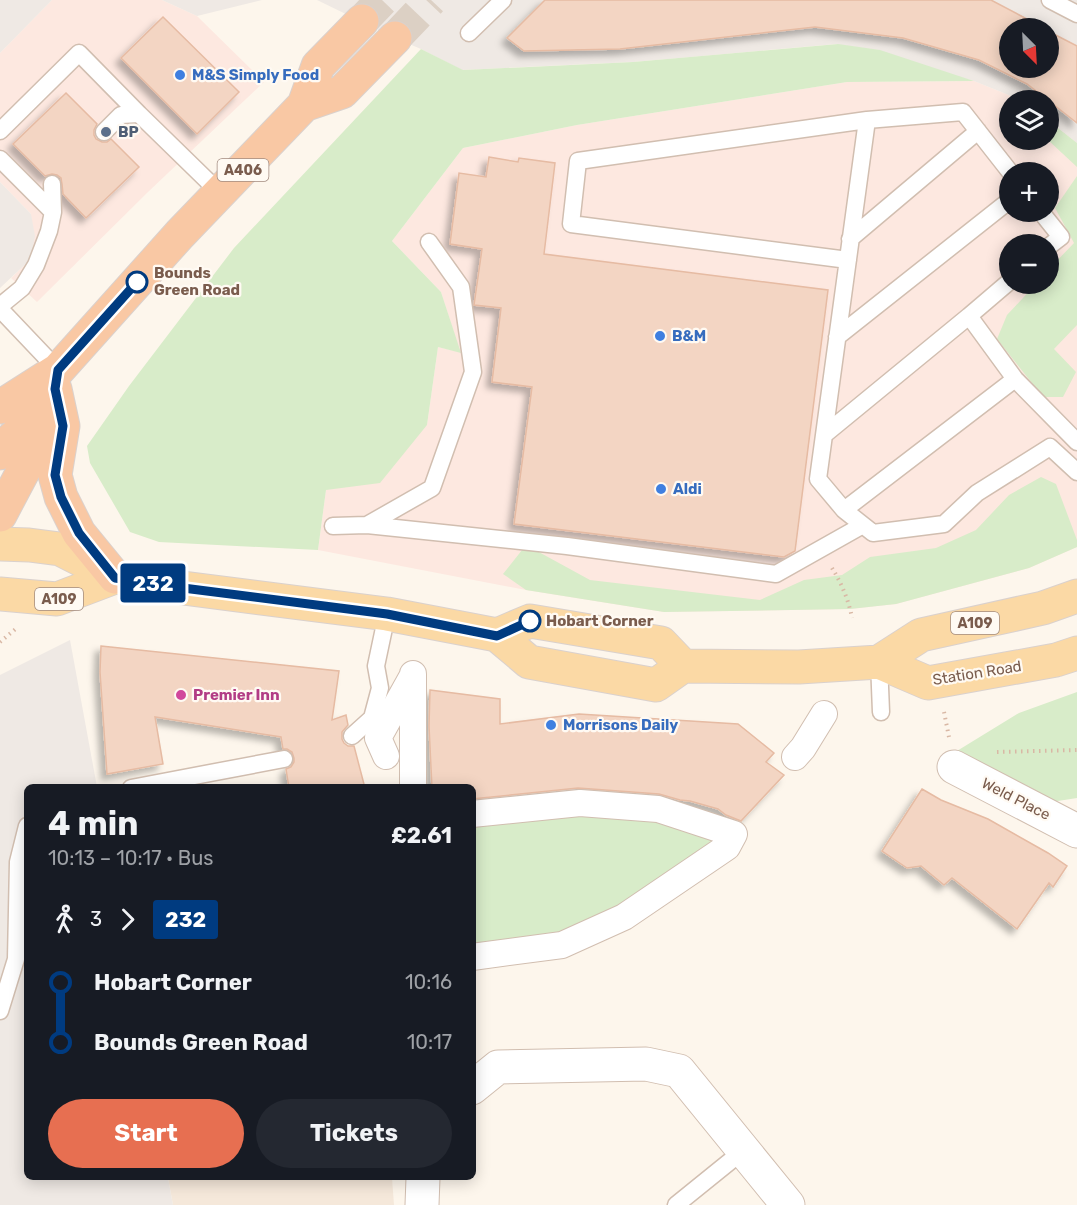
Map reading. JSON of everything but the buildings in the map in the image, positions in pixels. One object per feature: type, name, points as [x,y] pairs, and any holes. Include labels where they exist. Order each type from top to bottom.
[{"type":"highway","name":"A406","points":[[0,515],[28,462],[54,388],[180,234],[304,105],[318,66],[362,21]]},
{"type":"highway","name":"A406","points":[[304,105],[342,92],[395,38]]},
{"type":"highway","name":"A406","points":[[0,407],[54,388]]},
{"type":"highway","points":[[0,453],[54,388]]},
{"type":"highway","points":[[54,388],[63,426],[55,475],[61,497],[79,533],[115,578]]},
{"type":"main road","name":"Station Road","points":[[0,544],[60,549],[115,578],[387,614],[497,636],[529,662],[656,684],[683,666],[799,667],[879,662],[928,683],[1056,660],[1077,653]]},
{"type":"main road","name":"Station Road","points":[[0,594],[57,599],[115,578]]},
{"type":"main road","name":"Station Road","points":[[879,662],[921,635],[1044,608],[1077,596]]},
{"type":"street","points":[[386,756],[378,738],[413,674],[403,784]]},
{"type":"street","points":[[795,757],[824,714]]},
{"type":"street","name":"Weld Place","points":[[952,755],[1077,831]]},
{"type":"street","points":[[476,814],[580,803],[658,810],[734,834],[728,847],[624,917],[562,945],[476,956]]},
{"type":"street","points":[[476,1085],[498,1068],[646,1064],[679,1071],[788,1205]]},
{"type":"street","points":[[422,1205],[423,1180]]},
{"type":"lane","points":[[469,33],[503,0]]},
{"type":"lane","points":[[1050,0],[1077,14]]},
{"type":"lane","points":[[0,131],[80,53],[220,193]]},
{"type":"lane","points":[[848,260],[571,224],[578,160],[867,120],[963,112],[1002,162]]},
{"type":"lane","points":[[104,132],[121,115],[139,114]]},
{"type":"lane","points":[[867,120],[818,479],[844,510],[873,533],[944,524],[977,494],[1050,447],[1077,472]]},
{"type":"lane","points":[[850,239],[978,131]]},
{"type":"lane","points":[[0,159],[53,213]]},
{"type":"lane","points":[[52,184],[53,213],[36,265],[22,288],[0,308],[54,388]]},
{"type":"lane","points":[[837,337],[999,209]]},
{"type":"lane","points":[[1049,222],[1059,234]]},
{"type":"lane","points":[[367,525],[432,488],[472,372],[461,287],[429,242]]},
{"type":"lane","points":[[824,435],[999,290]]},
{"type":"lane","points":[[969,316],[1015,379],[1075,438]]},
{"type":"lane","points":[[844,510],[1015,379]]},
{"type":"lane","points":[[333,526],[367,525],[567,546],[776,574],[863,525]]},
{"type":"lane","points":[[352,736],[372,718],[380,688],[376,666],[387,614]]},
{"type":"lane","points":[[879,662],[881,712]]},
{"type":"lane","points":[[152,784],[284,759]]},
{"type":"lane","points":[[0,1011],[16,959],[18,862],[24,838]]},
{"type":"lane","points":[[676,1205],[744,1150]]},
{"type":"path","points":[[820,549],[837,576],[852,618]]},
{"type":"path","points":[[0,642],[18,627]]},
{"type":"path","points":[[943,704],[952,755]]},
{"type":"path","points":[[986,753],[1077,750]]},
{"type":"shaded area","points":[[0,0],[52,0],[0,53]]},
{"type":"shaded area","name":"BP","points":[[52,0],[162,0],[197,16],[264,82],[37,302],[11,278],[31,259],[31,214],[0,182],[0,53]]},
{"type":"shaded area","points":[[162,0],[262,0],[197,16]]},
{"type":"shaded area","points":[[317,0],[1077,0],[1077,143],[1059,129],[1059,90],[999,91],[974,81],[837,44],[633,62],[462,70]]},
{"type":"shaded area","points":[[974,81],[999,91],[999,150],[1059,150],[1059,129],[1077,143],[1077,547],[1029,568],[896,604],[850,609],[664,612],[526,590],[318,550],[326,490],[427,425],[438,347],[460,352],[441,292],[392,241],[463,148],[577,125],[847,82]]},
{"type":"shaded area","points":[[0,182],[31,214],[35,236],[31,259],[0,288]]},
{"type":"shaded area","points":[[70,640],[96,784],[24,784],[24,1180],[168,1180],[173,1205],[0,1205],[0,675]]},
{"type":"shaded area","points":[[168,1180],[392,1180],[394,1205],[173,1205]]},
{"type":"green space","points":[[838,44],[880,50],[974,81],[847,82],[577,125],[463,148],[392,241],[441,292],[461,353],[438,347],[427,425],[380,483],[326,490],[318,550],[159,542],[130,532],[90,463],[87,446],[129,386],[234,248],[421,49],[463,70],[633,62]]},
{"type":"green space","points":[[1059,129],[1077,143],[1077,167],[1059,150]]},
{"type":"green space","points":[[1077,176],[1077,325],[1054,349],[1076,372],[1063,397],[1043,397],[997,339],[1007,315],[1027,294],[1059,294],[1059,259],[1074,243],[1059,215],[1059,202]]},
{"type":"green space","points":[[1041,477],[1056,484],[1077,540],[1077,547],[1029,568],[896,604],[850,609],[664,612],[526,590],[503,574],[526,545],[590,580],[760,600],[804,580],[842,575],[870,557],[936,548],[976,530],[1009,495]]},
{"type":"green space","points":[[1077,692],[1077,798],[1045,803],[952,754],[1019,713]]},
{"type":"green space","points":[[610,805],[729,841],[606,924],[476,949],[476,818]]},
{"type":"tunnel","points":[[362,21],[382,0]]},
{"type":"tunnel","points":[[395,38],[431,0]]},
{"type":"bus line","name":"232","points":[[137,282],[58,370],[55,389],[63,426],[55,475],[61,497],[79,533],[115,578],[387,614],[497,636],[530,621]]},
{"type":"place","name":"M&S Simply Food","points":[[180,75]]},
{"type":"place","name":"BP","points":[[106,132]]},
{"type":"place","name":"Bounds Green Road","points":[[137,282]]},
{"type":"place","name":"B&M","points":[[660,336]]},
{"type":"place","name":"Aldi","points":[[661,489]]},
{"type":"place","name":"Hobart Corner","points":[[530,621]]},
{"type":"place","name":"Premier Inn","points":[[181,695]]},
{"type":"place","name":"Morrisons Daily","points":[[551,725]]}]
